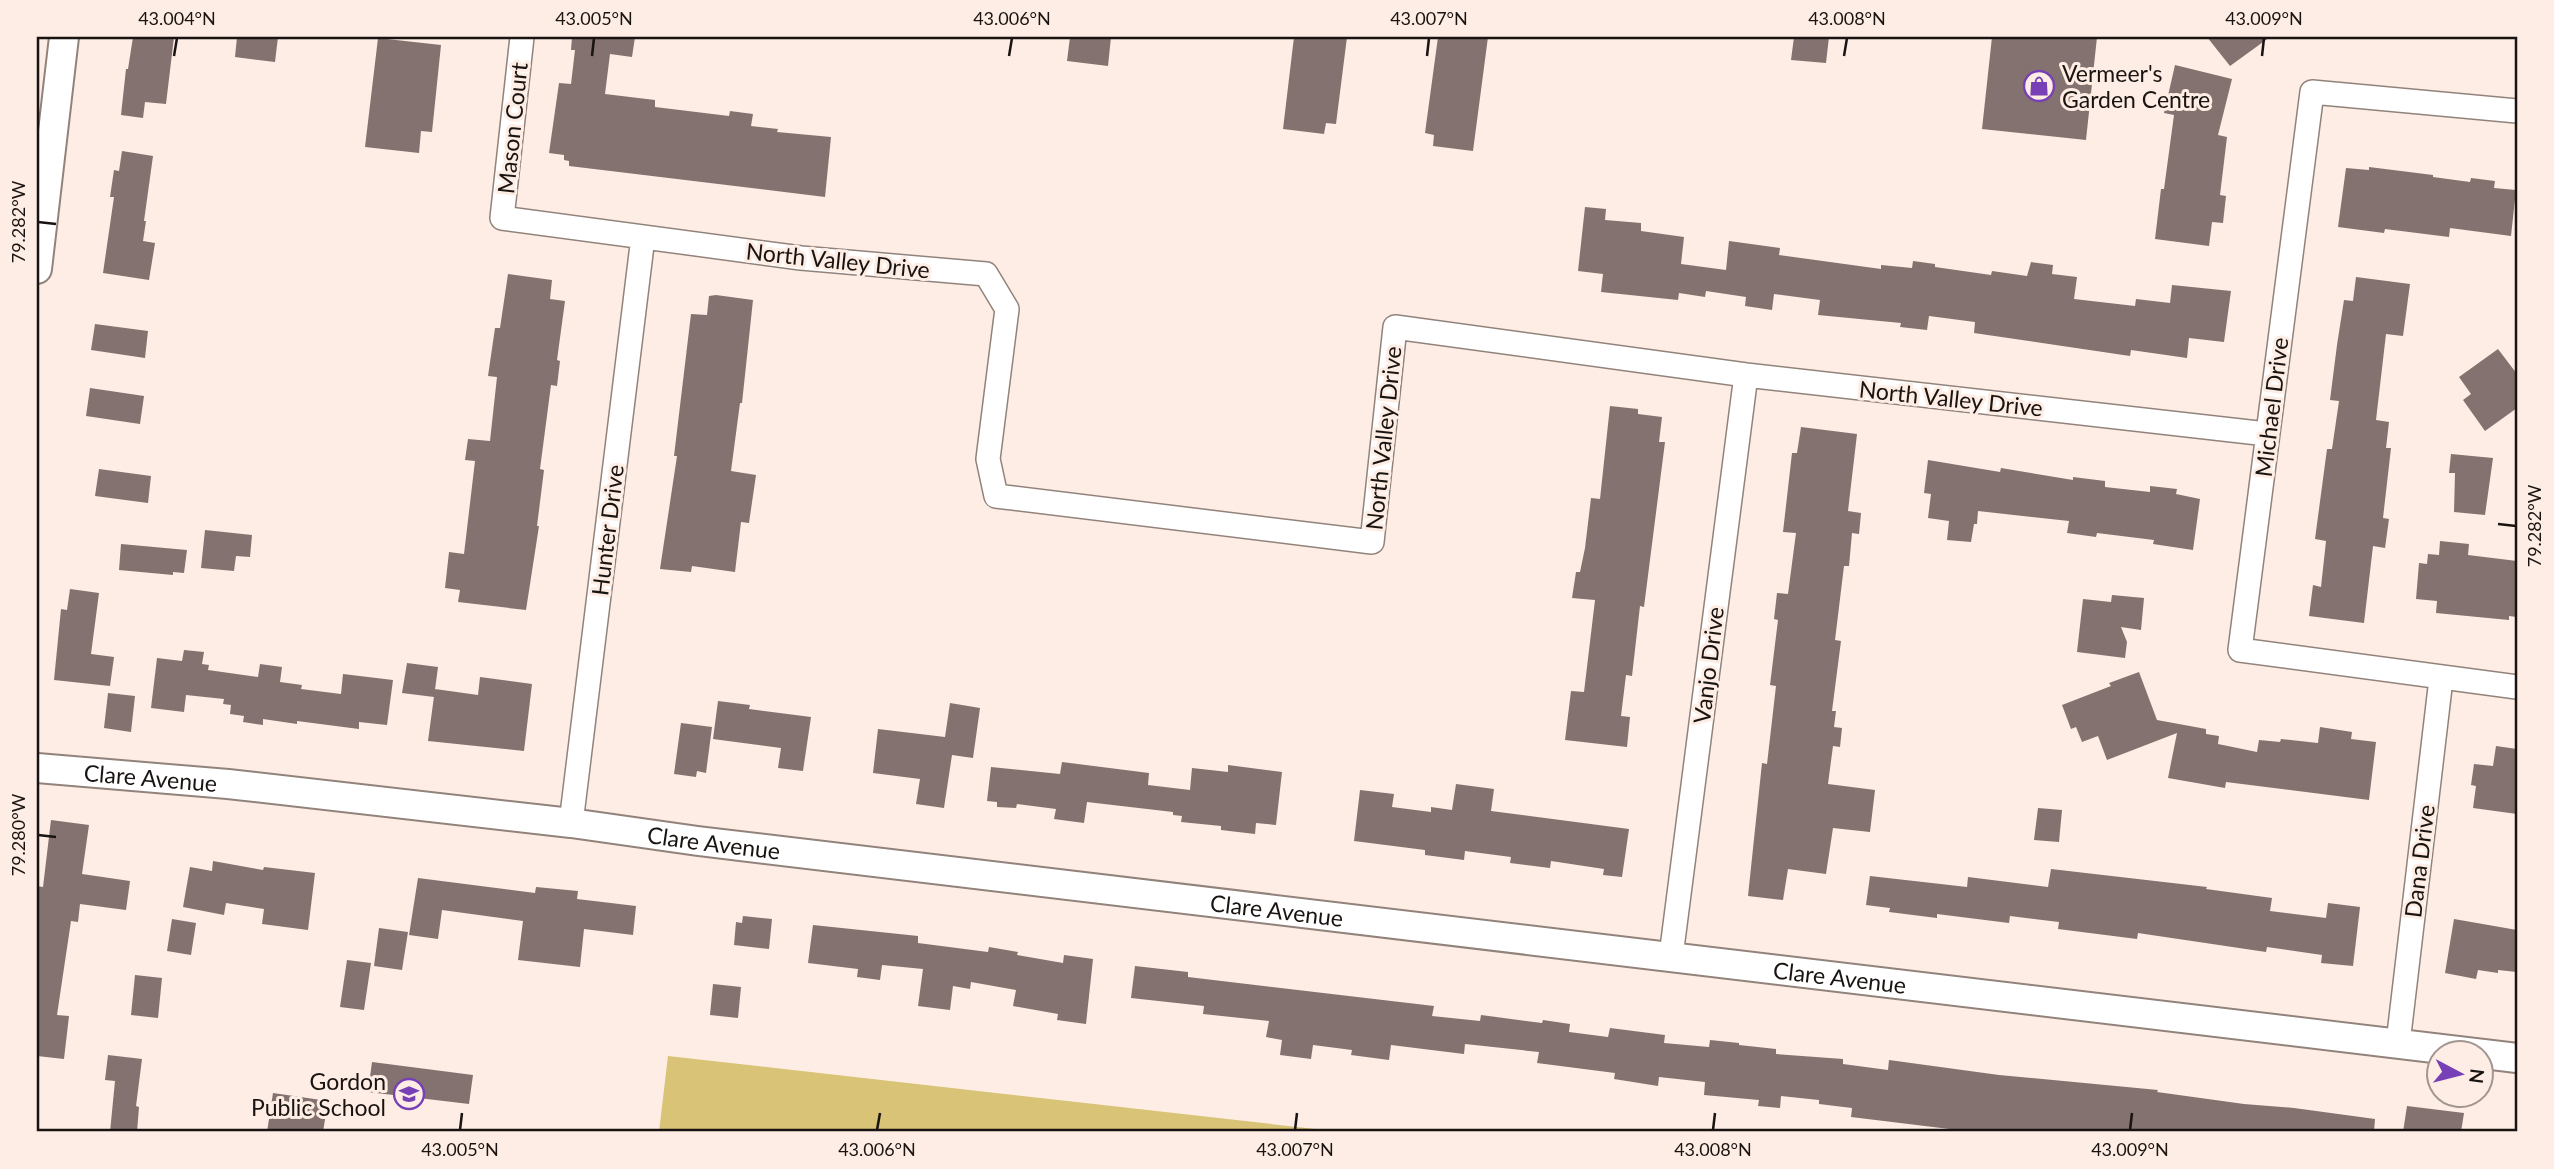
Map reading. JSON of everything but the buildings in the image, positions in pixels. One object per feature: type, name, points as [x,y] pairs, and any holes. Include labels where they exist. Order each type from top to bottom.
[{"type":"street","points":[[37,269],[64,37]]},
{"type":"street","name":"Mason Court","points":[[502,218],[522,37]]},
{"type":"street","name":"Michael Drive","points":[[2517,111],[2312,92],[2240,650],[2517,687]]},
{"type":"street","name":"North Valley Drive","points":[[502,218],[801,258],[986,274],[1007,309],[988,459],[996,496],[1372,542],[1395,327],[1746,375],[2267,434]]},
{"type":"street","name":"Hunter Drive","points":[[571,823],[643,237]]},
{"type":"street","name":"Vanjo Drive","points":[[1671,956],[1746,375]]},
{"type":"street","name":"Dana Drive","points":[[2398,1043],[2441,678]]},
{"type":"street","name":"Clare Avenue","points":[[37,768],[228,784],[571,823],[712,843],[2517,1058]]},
{"type":"shaded area","points":[[668,1056],[1342,1132],[659,1132]]},
{"type":"place","name":"Vermeer's Garden Centre","points":[[2039,86]]},
{"type":"place","name":"Gordon Public School","points":[[409,1094]]}]
